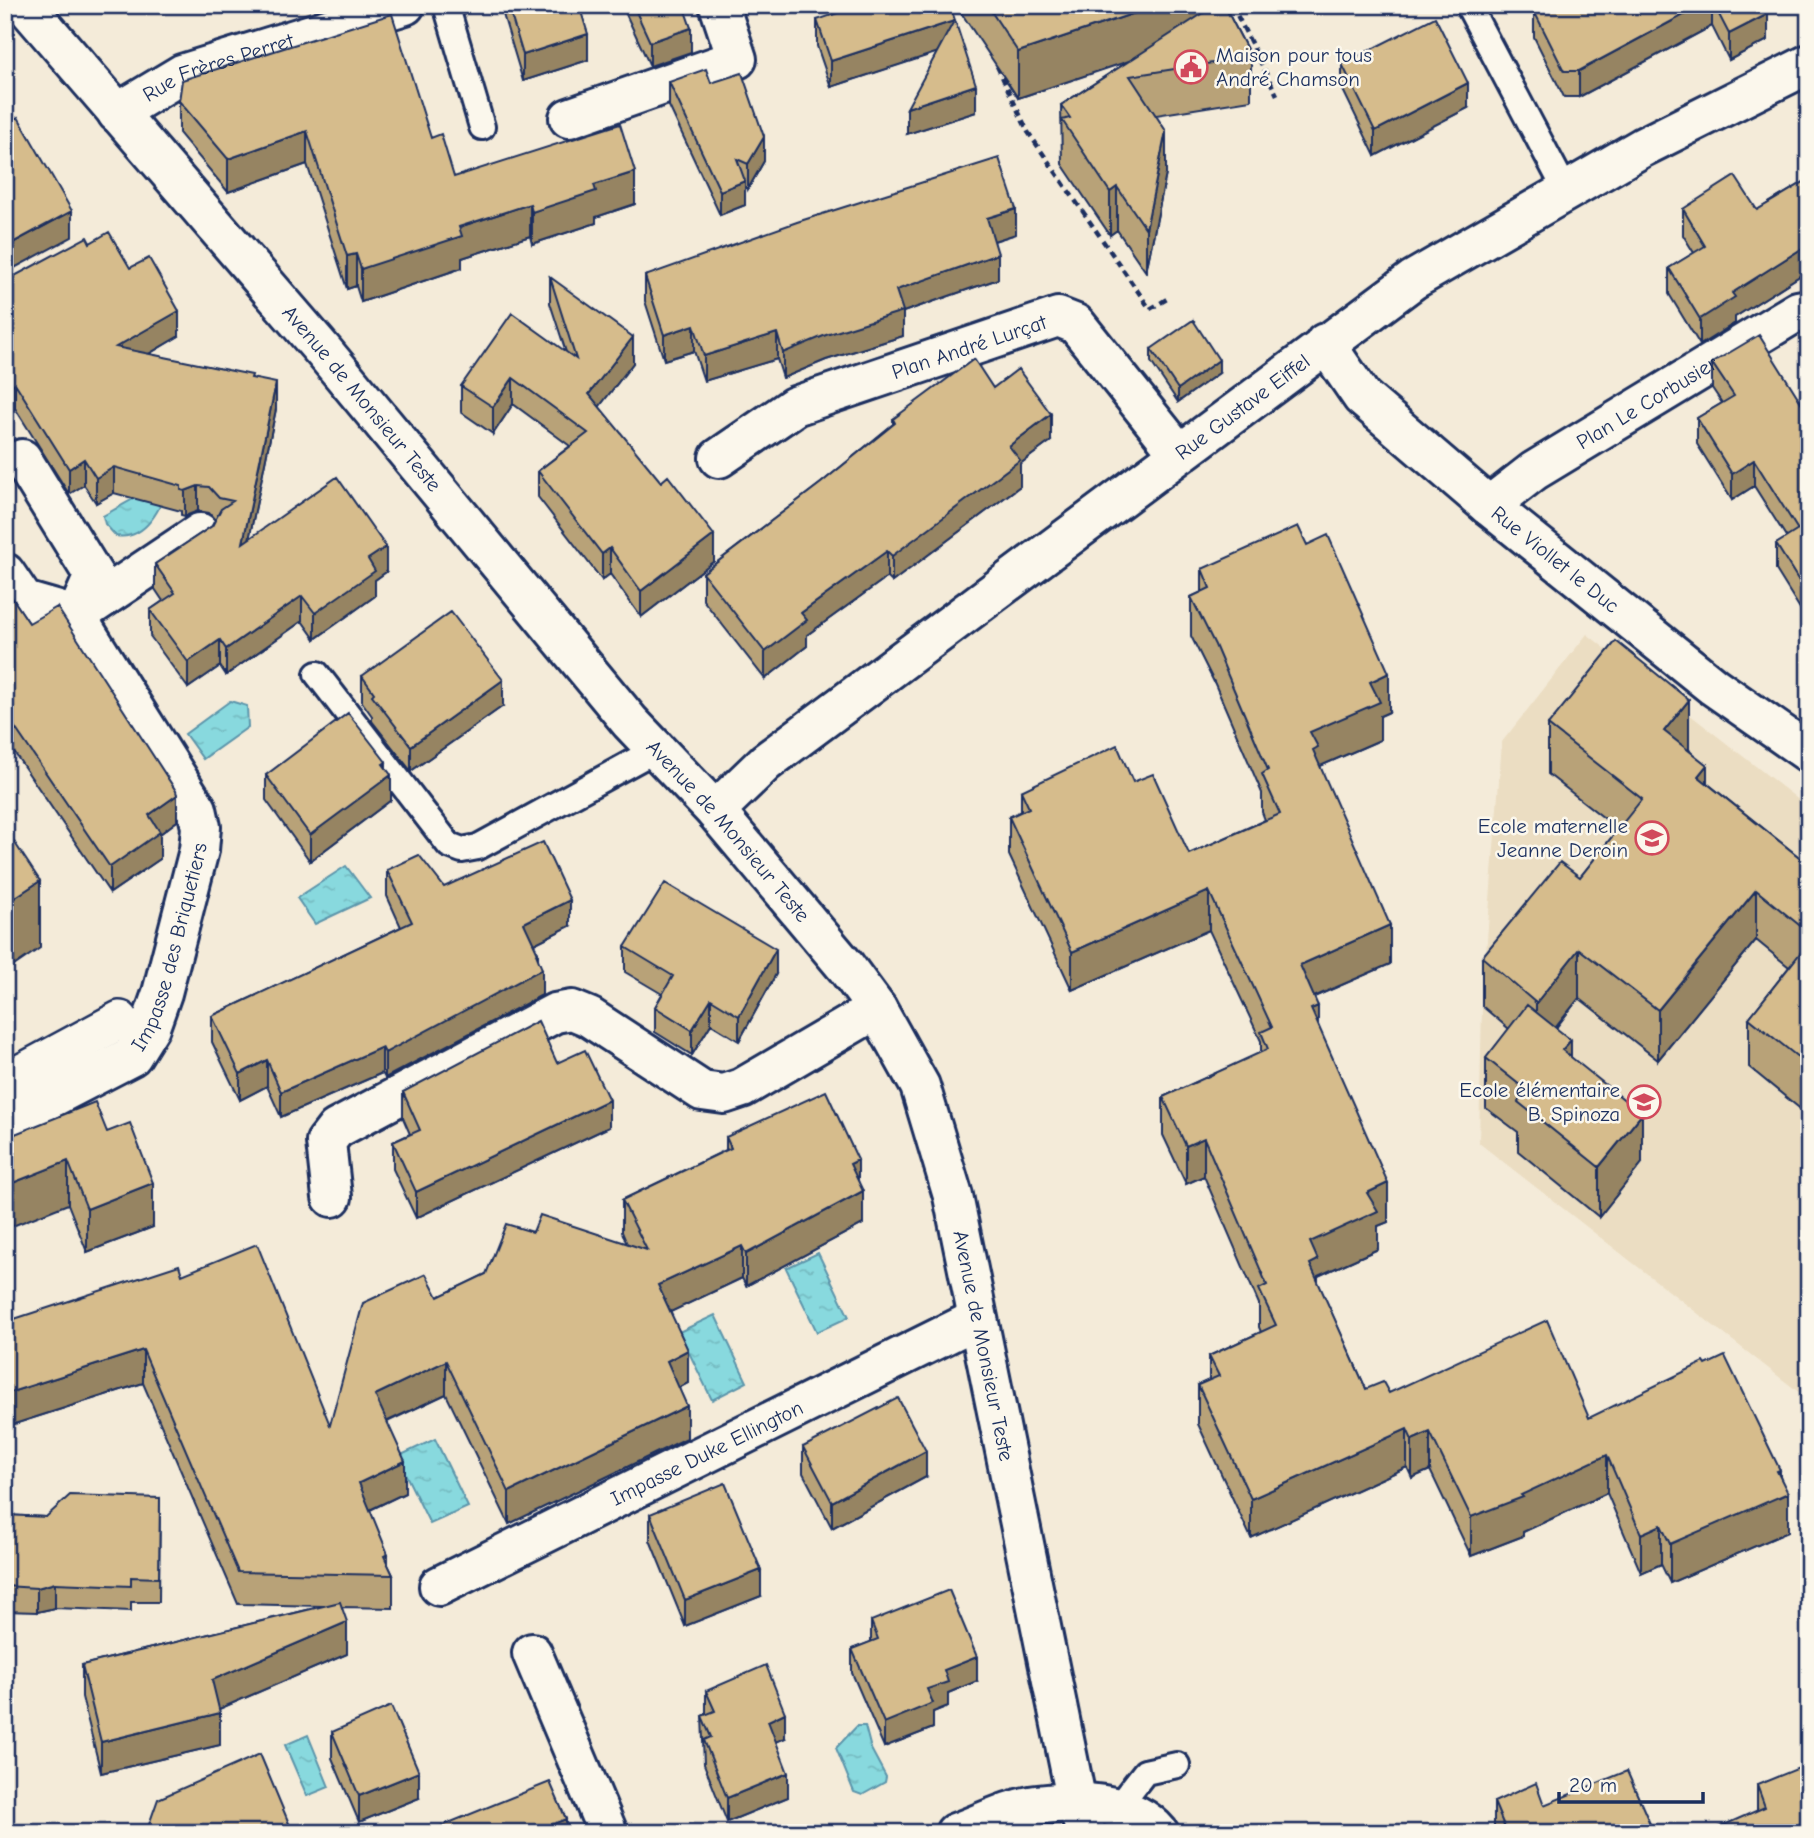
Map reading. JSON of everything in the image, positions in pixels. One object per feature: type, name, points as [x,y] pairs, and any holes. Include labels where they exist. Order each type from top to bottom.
[{"type":"street","name":"Avenue de Monsieur Teste","points":[[25,5],[324,353],[655,750],[715,811],[846,967],[877,1009],[920,1086],[933,1121],[953,1196],[1081,1818]]},
{"type":"street","name":"Rue Frères Perret","points":[[117,113],[182,74],[405,5]]},
{"type":"street","points":[[569,118],[737,59],[719,5]]},
{"type":"street","name":"Rue Gustave Eiffel","points":[[715,811],[766,762],[1178,452],[1413,280],[1565,189],[1809,64]]},
{"type":"street","name":"Plan Le Corbusier","points":[[1489,506],[1534,471],[1798,310],[1809,309]]},
{"type":"street","name":"Plan André Lurçat","points":[[719,458],[795,406],[1058,317],[1076,324],[1178,452]]},
{"type":"street","name":"Rue Viollet le Duc","points":[[1325,343],[1362,397],[1489,506],[1713,685],[1809,752]]},
{"type":"street","points":[[11,453],[94,576],[76,616]]},
{"type":"street","points":[[5,573],[24,601],[76,616],[200,533]]},
{"type":"street","name":"Impasse des Briquetiers","points":[[11,1099],[132,1056],[150,1027],[162,993],[199,850],[201,827],[198,808],[76,616]]},
{"type":"street","points":[[332,1198],[326,1142],[336,1129],[555,1013],[572,1010],[589,1017],[702,1091],[724,1094],[742,1087],[877,1009]]},
{"type":"street","points":[[11,1099],[120,1020]]},
{"type":"street","name":"Impasse Duke Ellington","points":[[439,1586],[977,1319]]},
{"type":"street","points":[[532,1653],[608,1833]]},
{"type":"street","points":[[956,1833],[1035,1805],[1081,1818],[1105,1804],[1154,1827],[1158,1833]]},
{"type":"lane","points":[[446,5],[482,127]]},
{"type":"lane","points":[[1468,5],[1565,189]]},
{"type":"lane","points":[[317,674],[449,845],[462,850],[478,847],[655,750]]},
{"type":"lane","points":[[1117,1808],[1146,1772],[1177,1765]]},
{"type":"path","points":[[1233,5],[1277,95]]},
{"type":"path","points":[[996,63],[1028,132],[1150,309],[1167,299]]},
{"type":"shaded area","points":[[1587,634],[1809,808],[1809,1400],[1479,1143],[1482,1006],[1502,742]]},
{"type":"water","points":[[169,485],[151,521],[136,533],[116,536],[105,524],[103,516],[135,498]]},
{"type":"water","points":[[230,701],[247,706],[248,727],[203,759],[185,734]]},
{"type":"water","points":[[346,866],[370,898],[315,924],[297,898]]},
{"type":"water","points":[[818,1253],[849,1317],[817,1332],[786,1268]]},
{"type":"water","points":[[715,1315],[747,1382],[712,1400],[679,1332]]},
{"type":"water","points":[[435,1439],[468,1507],[430,1524],[397,1457]]},
{"type":"water","points":[[857,1726],[865,1726],[871,1749],[886,1777],[885,1782],[862,1795],[854,1792],[836,1748]]},
{"type":"water","points":[[308,1735],[329,1787],[307,1796],[285,1745]]},
{"type":"building","points":[[508,5],[579,5],[588,34],[523,55]]},
{"type":"building","points":[[633,5],[683,5],[691,28],[650,42]]},
{"type":"building","points":[[861,5],[950,5],[976,85],[907,108],[954,21],[831,61],[817,20]]},
{"type":"building","points":[[987,5],[1159,5],[1018,52]]},
{"type":"building","points":[[1216,5],[1224,5],[1251,57],[1130,76],[1166,131],[1146,229],[1117,187],[1110,192],[1062,120],[1070,118],[1061,105]]},
{"type":"building","points":[[1545,5],[1702,5],[1579,71],[1564,71],[1534,11]]},
{"type":"building","points":[[1714,5],[1764,5],[1768,14],[1729,34]]},
{"type":"building","points":[[392,14],[431,138],[441,134],[454,177],[620,124],[635,172],[594,185],[596,191],[532,212],[530,204],[459,227],[462,236],[361,269],[356,254],[347,256],[307,131],[228,159],[179,101],[182,80]]},
{"type":"building","points":[[1435,17],[1468,83],[1375,131],[1342,64]]},
{"type":"building","points":[[706,69],[711,83],[742,73],[764,137],[748,164],[737,159],[745,181],[720,191],[669,82]]},
{"type":"building","points":[[18,117],[72,211],[5,247],[5,125]]},
{"type":"building","points":[[999,158],[1016,209],[987,218],[998,254],[896,290],[903,311],[826,335],[783,353],[777,333],[704,356],[694,325],[664,335],[645,276],[797,222]]},
{"type":"building","points":[[1735,176],[1757,210],[1809,179],[1809,244],[1732,293],[1735,297],[1700,319],[1669,268],[1705,246],[1683,209]]},
{"type":"building","points":[[109,232],[130,268],[149,258],[179,311],[116,347],[252,375],[251,378],[276,383],[243,543],[337,477],[386,547],[368,559],[375,571],[315,613],[302,596],[226,649],[220,640],[188,662],[150,610],[175,593],[155,564],[212,526],[221,509],[233,501],[219,498],[209,487],[198,486],[185,491],[181,490],[181,486],[114,467],[96,478],[84,459],[69,469],[15,383],[5,388],[5,279],[87,237],[90,243]]},
{"type":"building","points":[[550,277],[633,337],[589,394],[661,482],[668,476],[714,535],[641,591],[610,548],[602,554],[538,471],[588,433],[513,378],[493,407],[461,386],[512,313],[576,359]]},
{"type":"building","points":[[1193,320],[1219,360],[1178,389],[1151,349]]},
{"type":"building","points":[[1759,335],[1809,415],[1809,597],[1776,544],[1798,530],[1754,460],[1732,474],[1697,418],[1734,396],[1712,363]]},
{"type":"building","points":[[974,359],[993,388],[1018,369],[1051,414],[1009,446],[1020,460],[892,556],[887,551],[801,613],[807,620],[765,652],[703,573],[821,483],[895,423],[893,419]]},
{"type":"building","points":[[1298,526],[1307,545],[1328,535],[1389,673],[1370,682],[1380,702],[1310,732],[1318,747],[1313,750],[1390,925],[1300,965],[1318,1006],[1311,1009],[1388,1183],[1367,1193],[1378,1211],[1310,1242],[1318,1260],[1310,1264],[1366,1389],[1383,1382],[1389,1393],[1547,1320],[1589,1418],[1704,1362],[1706,1365],[1725,1356],[1780,1470],[1777,1471],[1788,1493],[1670,1544],[1661,1525],[1641,1534],[1607,1455],[1521,1495],[1523,1497],[1471,1517],[1430,1432],[1412,1440],[1407,1429],[1251,1499],[1198,1385],[1219,1376],[1209,1356],[1276,1325],[1259,1289],[1267,1285],[1204,1138],[1186,1146],[1163,1097],[1268,1049],[1261,1032],[1272,1027],[1209,891],[1072,952],[1009,817],[1029,808],[1021,791],[1117,745],[1133,782],[1153,774],[1189,854],[1280,814],[1262,774],[1268,770],[1215,645],[1191,597],[1210,588],[1202,569]]},
{"type":"building","points":[[5,587],[29,623],[57,607],[176,791],[177,795],[149,815],[160,832],[110,867],[5,713]]},
{"type":"building","points":[[451,612],[503,680],[411,746],[372,695],[374,693],[362,676]]},
{"type":"building","points":[[1616,641],[1689,700],[1664,731],[1707,765],[1698,776],[1809,865],[1809,933],[1756,890],[1658,1010],[1579,949],[1536,1003],[1482,957],[1560,862],[1580,877],[1642,799],[1548,725]]},
{"type":"building","points":[[348,713],[386,762],[383,764],[391,775],[310,835],[266,775]]},
{"type":"building","points":[[5,828],[40,881],[5,904]]},
{"type":"building","points":[[543,842],[570,900],[524,923],[538,953],[536,954],[542,969],[385,1053],[382,1047],[281,1092],[267,1060],[240,1074],[212,1016],[412,922],[387,870],[419,855],[444,887]]},
{"type":"building","points":[[665,883],[776,949],[739,1016],[711,999],[692,1030],[655,1007],[673,976],[625,947]]},
{"type":"building","points":[[1809,942],[1809,1066],[1749,1018]]},
{"type":"building","points":[[1527,1005],[1571,1040],[1562,1050],[1642,1114],[1599,1167],[1518,1102],[1526,1090],[1486,1058]]},
{"type":"building","points":[[538,1021],[557,1063],[585,1050],[609,1100],[416,1192],[393,1142],[420,1130],[403,1092]]},
{"type":"building","points":[[826,1091],[858,1160],[850,1164],[863,1191],[746,1254],[742,1246],[658,1285],[688,1350],[667,1361],[687,1406],[509,1492],[446,1361],[375,1395],[405,1461],[359,1483],[388,1554],[384,1556],[393,1575],[238,1572],[143,1350],[5,1394],[5,1322],[179,1265],[182,1275],[257,1244],[330,1425],[363,1303],[426,1274],[438,1297],[486,1274],[506,1224],[533,1232],[540,1215],[647,1250],[622,1200],[731,1148],[726,1137]]},
{"type":"building","points":[[95,1102],[107,1132],[130,1123],[153,1183],[87,1209],[68,1161],[5,1186],[5,1138]]},
{"type":"building","points":[[898,1398],[926,1451],[832,1502],[803,1447]]},
{"type":"building","points":[[725,1483],[761,1570],[685,1600],[650,1514]]},
{"type":"building","points":[[70,1495],[160,1498],[159,1578],[131,1577],[131,1586],[55,1583],[37,1588],[5,1586],[5,1515],[46,1517]]},
{"type":"building","points":[[949,1590],[977,1657],[944,1670],[948,1682],[927,1689],[933,1703],[884,1723],[852,1649],[878,1639],[871,1621]]},
{"type":"building","points":[[340,1602],[347,1622],[212,1680],[220,1713],[101,1742],[82,1665]]},
{"type":"building","points":[[766,1665],[785,1713],[768,1721],[788,1773],[727,1798],[704,1740],[711,1737],[702,1716],[715,1711],[706,1691]]},
{"type":"building","points":[[391,1706],[419,1772],[359,1796],[332,1732]]},
{"type":"building","points":[[260,1754],[293,1833],[146,1833],[158,1799]]},
{"type":"building","points":[[1799,1768],[1809,1791],[1809,1833],[1706,1833],[1765,1807],[1757,1785]]},
{"type":"building","points":[[1627,1771],[1654,1833],[1507,1833],[1494,1802],[1536,1783],[1544,1805]]},
{"type":"building","points":[[550,1782],[566,1819],[543,1828],[545,1833],[438,1833],[436,1828]]},
{"type":"place","name":"Maison pour tous André Chamson","points":[[1191,67]]},
{"type":"place","name":"Ecole maternelle Jeanne Deroin","points":[[1652,838]]},
{"type":"place","name":"Ecole élémentaire B. Spinoza","points":[[1644,1102]]}]
